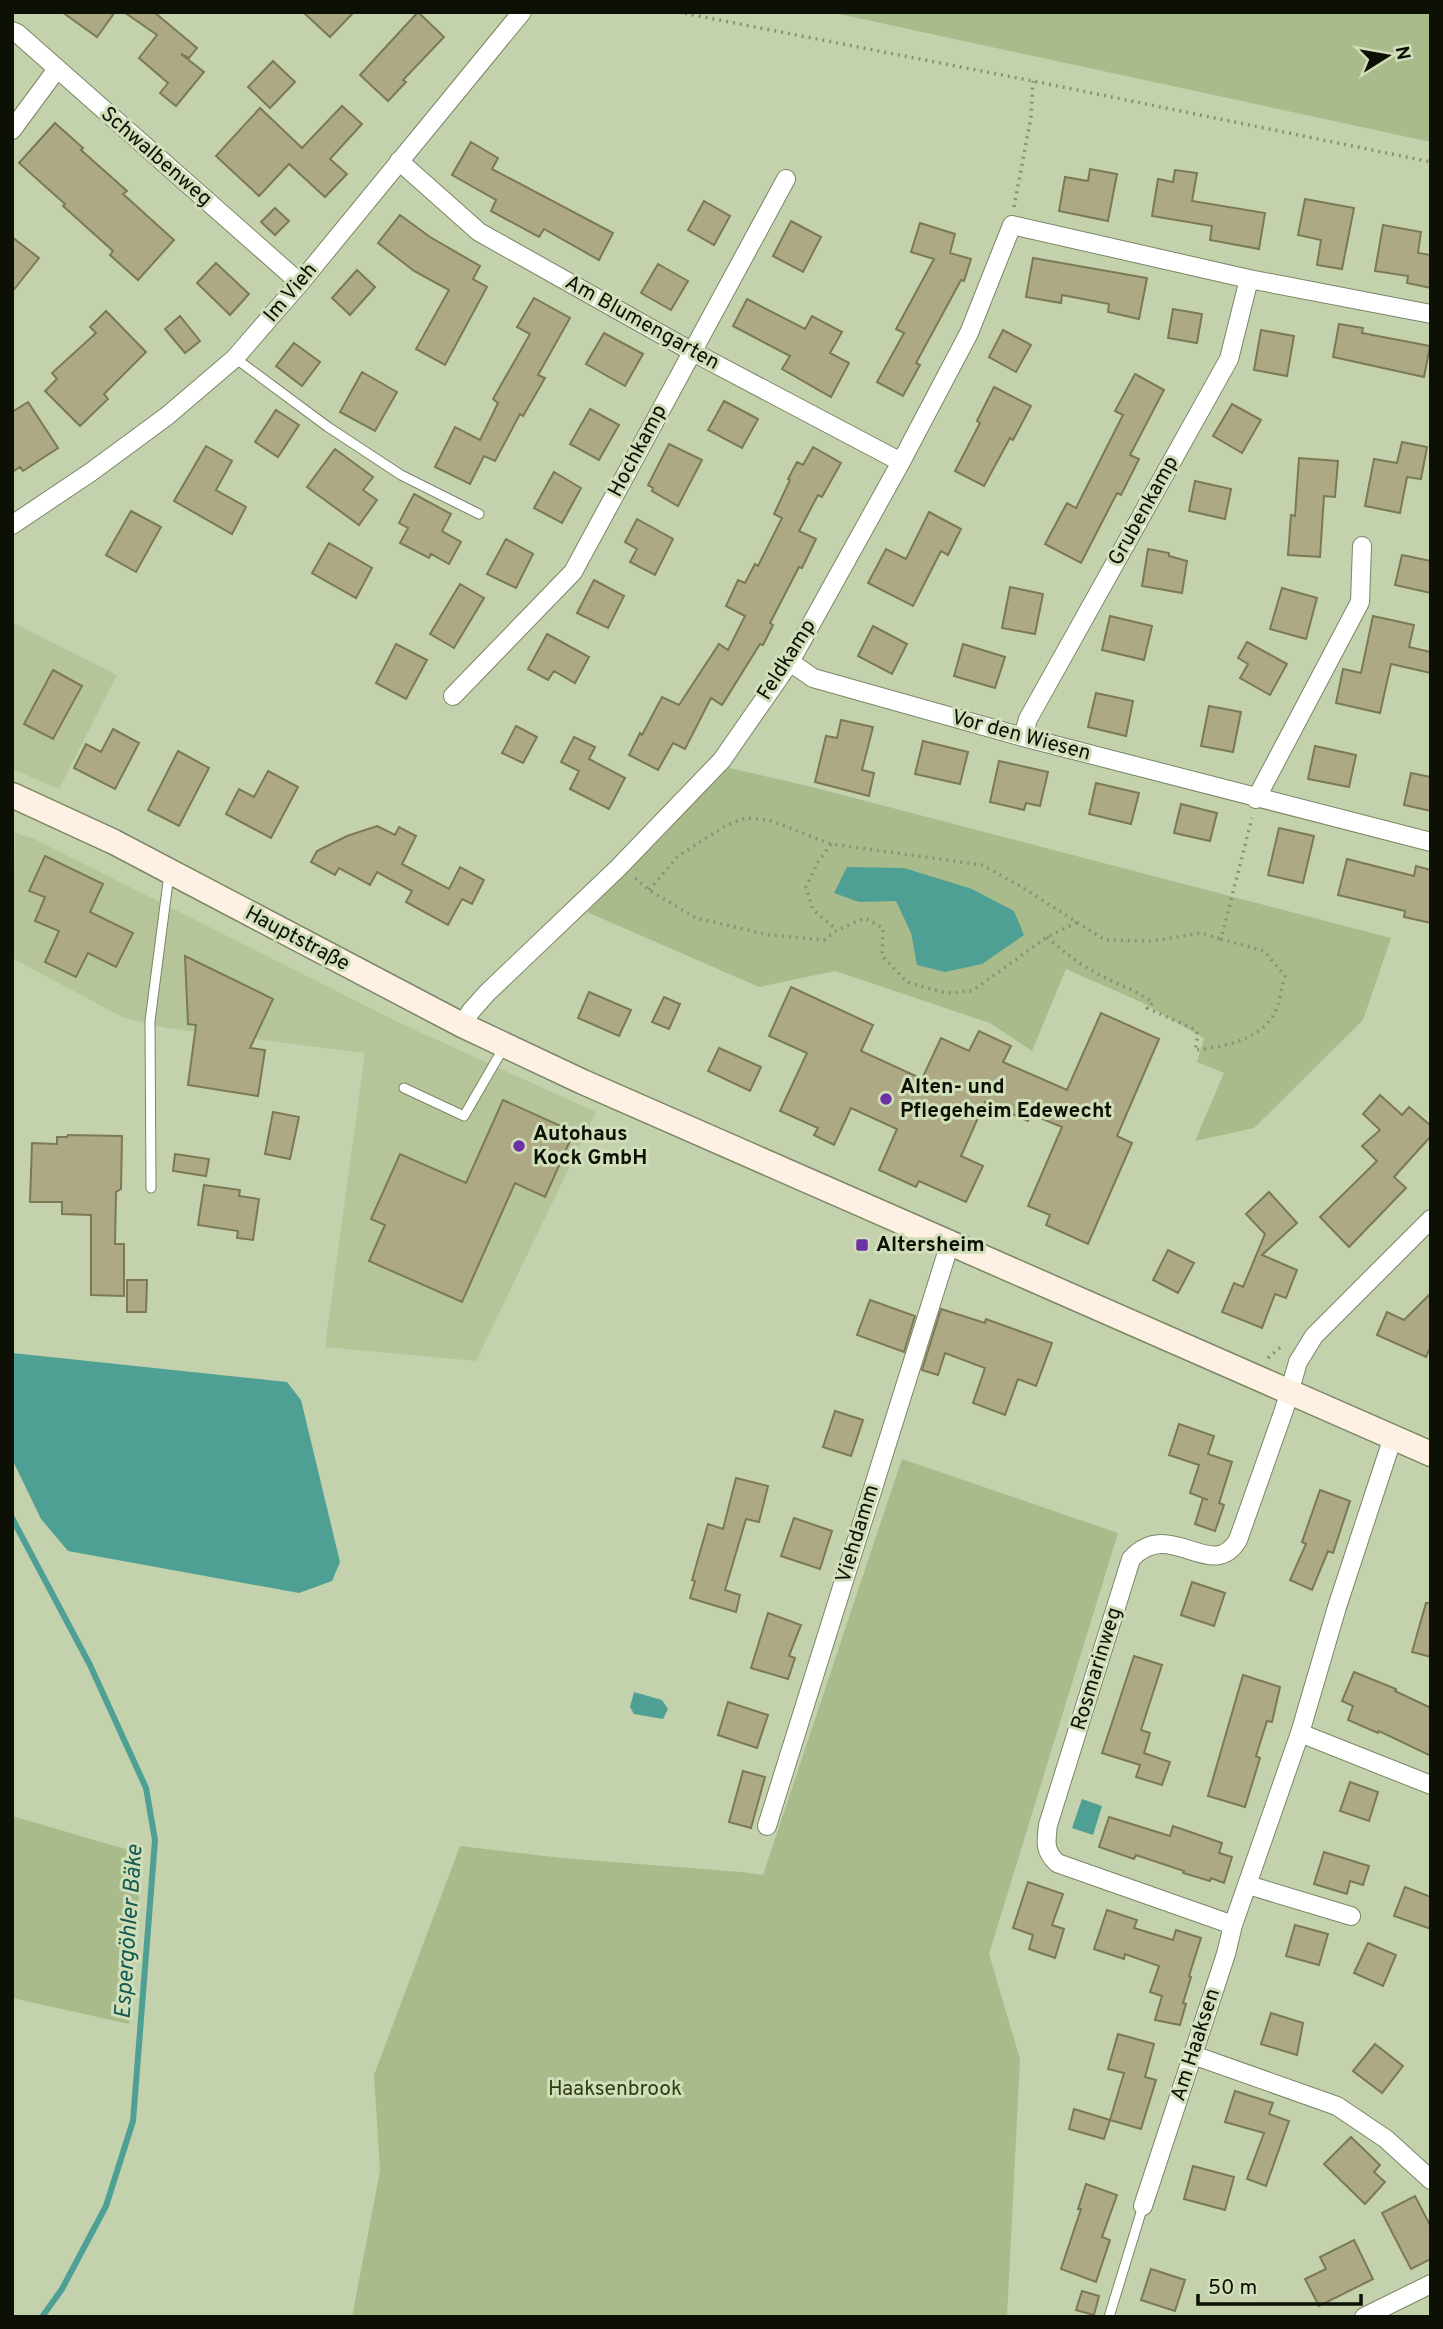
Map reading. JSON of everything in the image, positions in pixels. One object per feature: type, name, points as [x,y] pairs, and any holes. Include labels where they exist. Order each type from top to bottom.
[{"type":"main road","name":"Hauptstraße","points":[[12,795],[114,842],[462,1026],[950,1243]]},
{"type":"main road","points":[[950,1243],[1431,1454]]},
{"type":"street","name":"Im Vieh","points":[[12,525],[167,416],[235,358],[300,283],[522,12]]},
{"type":"street","name":"Schwalbenweg","points":[[12,32],[17,33],[300,283]]},
{"type":"street","points":[[12,130],[57,69]]},
{"type":"street","name":"Am Blumengarten","points":[[399,161],[479,232],[691,351],[901,462]]},
{"type":"street","name":"Hochkamp","points":[[453,696],[573,572],[786,179]]},
{"type":"street","points":[[1012,225],[1249,279],[1431,314]]},
{"type":"street","name":"Feldkamp","points":[[462,1026],[487,993],[618,868],[722,760],[790,662],[969,333],[1012,225]]},
{"type":"street","name":"Grubenkamp","points":[[1023,737],[1028,719],[1229,359],[1249,279]]},
{"type":"street","points":[[1256,799],[1360,602],[1362,546]]},
{"type":"street","name":"Vor den Wiesen","points":[[790,662],[813,678],[1023,737],[1431,842]]},
{"type":"street","points":[[1289,1393],[1298,1362],[1314,1336],[1431,1219]]},
{"type":"street","name":"Viehdamm","points":[[767,1825],[950,1243]]},
{"type":"street","name":"Rosmarinweg","points":[[1233,1925],[1070,1869],[1057,1863],[1048,1854],[1046,1840],[1048,1825],[1131,1559],[1140,1549],[1153,1544],[1169,1544],[1219,1556],[1232,1550],[1238,1540],[1289,1393]]},
{"type":"street","name":"Am Haaksen","points":[[1143,2206],[1226,1954],[1233,1925],[1300,1732],[1337,1607],[1393,1437]]},
{"type":"street","points":[[1300,1732],[1431,1784]]},
{"type":"street","points":[[1248,1885],[1351,1916]]},
{"type":"street","points":[[1192,2055],[1336,2106],[1386,2139],[1431,2180]]},
{"type":"street","points":[[1364,2317],[1431,2284]]},
{"type":"lane","points":[[235,358],[328,427],[401,475],[479,514]]},
{"type":"lane","points":[[151,1188],[150,1021],[169,872]]},
{"type":"lane","points":[[404,1088],[464,1116],[505,1045]]},
{"type":"lane","points":[[1109,2317],[1143,2206]]},
{"type":"path","points":[[678,12],[1431,162]]},
{"type":"path","points":[[1012,225],[1031,117],[1033,81]]},
{"type":"path","points":[[1221,939],[1256,799]]},
{"type":"path","points":[[649,890],[678,856],[724,826],[745,818],[769,820],[831,844],[982,865],[1105,940],[1152,942],[1200,933],[1264,951],[1284,976],[1275,1013],[1263,1027],[1241,1040],[1195,1051],[1198,1036],[1196,1030],[1147,1008],[1153,1003],[1145,996],[1098,975],[1072,959],[1047,937]]},
{"type":"path","points":[[831,844],[818,862],[806,887],[813,910],[837,930]]},
{"type":"path","points":[[618,868],[696,918],[769,935],[824,940],[837,930],[865,918],[884,928],[882,956],[907,982],[946,993],[972,991],[1047,937],[1078,922]]},
{"type":"shaded area","points":[[12,622],[117,675],[59,789],[12,769]]},
{"type":"shaded area","points":[[15,833],[32,838],[404,1025],[596,1112],[476,1361],[325,1347],[365,1053],[166,1028],[122,1017],[12,958]]},
{"type":"green space","points":[[830,12],[1431,12],[1431,142]]},
{"type":"green space","points":[[721,766],[812,787],[1391,938],[1363,1020],[1254,1128],[1195,1141],[1224,1073],[1197,1062],[1204,1038],[1141,1002],[1066,969],[1032,1051],[990,1023],[835,971],[759,987],[587,912],[670,829]]},
{"type":"green space","name":"Haaksenbrook","points":[[902,1459],[1118,1533],[989,1954],[1020,2059],[1007,2317],[352,2317],[380,2171],[374,2075],[460,1846],[562,1858],[763,1875]]},
{"type":"green space","points":[[12,1816],[142,1854],[129,2024],[12,1998]]},
{"type":"water","points":[[847,867],[904,868],[972,889],[1014,911],[1024,935],[982,964],[945,972],[917,965],[911,933],[896,901],[859,902],[834,893]]},
{"type":"water","points":[[12,1353],[287,1382],[301,1400],[340,1562],[332,1581],[299,1593],[68,1551],[41,1519],[12,1459]]},
{"type":"water","points":[[634,1692],[662,1700],[668,1709],[663,1719],[634,1714],[630,1707]]},
{"type":"water","points":[[1082,1799],[1102,1806],[1093,1835],[1072,1828]]},
{"type":"building","points":[[62,12],[115,12],[97,37]]},
{"type":"building","points":[[124,12],[154,12],[197,48],[189,58],[181,54],[204,72],[176,106],[160,93],[168,83],[139,58],[157,35]]},
{"type":"building","points":[[303,12],[354,12],[330,37]]},
{"type":"building","points":[[418,12],[444,37],[403,80],[406,82],[388,101],[360,75]]},
{"type":"building","points":[[273,61],[295,82],[270,108],[248,87]]},
{"type":"building","points":[[342,106],[362,124],[330,159],[347,174],[325,197],[289,164],[259,196],[216,156],[260,108],[302,148]]},
{"type":"building","points":[[55,123],[127,191],[123,194],[174,240],[138,280],[110,255],[113,251],[19,163]]},
{"type":"building","points":[[471,142],[498,158],[492,169],[613,233],[599,260],[544,229],[539,237],[491,211],[496,200],[452,175]]},
{"type":"building","points":[[1090,169],[1117,174],[1108,221],[1059,211],[1065,177],[1088,181]]},
{"type":"building","points":[[1175,170],[1197,173],[1192,201],[1265,213],[1259,249],[1210,240],[1212,226],[1152,216],[1158,179],[1173,182]]},
{"type":"building","points":[[1305,199],[1354,208],[1342,269],[1317,265],[1321,240],[1298,235]]},
{"type":"building","points":[[704,201],[730,216],[714,245],[688,230]]},
{"type":"building","points":[[275,208],[289,221],[275,235],[261,222]]},
{"type":"building","points":[[400,215],[430,237],[480,266],[473,279],[487,287],[445,365],[416,349],[449,290],[414,271],[378,243]]},
{"type":"building","points":[[791,221],[821,237],[803,272],[773,256]]},
{"type":"building","points":[[920,223],[955,234],[950,253],[971,259],[964,281],[961,280],[916,363],[920,365],[903,396],[877,382],[904,333],[896,329],[934,259],[911,252]]},
{"type":"building","points":[[1383,225],[1421,232],[1418,253],[1431,255],[1431,288],[1407,283],[1408,276],[1375,271]]},
{"type":"building","points":[[12,237],[39,258],[12,292]]},
{"type":"building","points":[[1033,258],[1147,278],[1139,319],[1108,312],[1109,304],[1062,295],[1061,303],[1026,297]]},
{"type":"building","points":[[216,263],[249,294],[230,315],[197,283]]},
{"type":"building","points":[[658,264],[688,281],[671,310],[641,293]]},
{"type":"building","points":[[357,270],[375,287],[350,315],[332,298]]},
{"type":"building","points":[[534,298],[570,318],[538,375],[545,378],[523,416],[520,414],[495,461],[484,456],[470,484],[435,467],[455,427],[480,440],[498,403],[493,399],[530,334],[517,327]]},
{"type":"building","points":[[747,299],[805,329],[812,316],[842,332],[830,353],[849,363],[831,397],[782,369],[790,356],[733,326]]},
{"type":"building","points":[[1173,309],[1202,314],[1197,343],[1168,338]]},
{"type":"building","points":[[106,311],[146,352],[104,394],[108,399],[80,426],[45,391],[57,379],[52,373],[96,333],[90,327]]},
{"type":"building","points":[[180,316],[200,341],[185,353],[165,329]]},
{"type":"building","points":[[1339,324],[1363,328],[1362,333],[1430,346],[1424,377],[1333,357]]},
{"type":"building","points":[[1003,330],[1031,345],[1016,372],[989,357]]},
{"type":"building","points":[[1261,330],[1294,336],[1287,376],[1254,370]]},
{"type":"building","points":[[604,333],[643,354],[625,386],[586,364]]},
{"type":"building","points":[[294,343],[320,362],[302,386],[276,366]]},
{"type":"building","points":[[362,372],[397,392],[375,431],[340,412]]},
{"type":"building","points":[[1135,374],[1164,390],[1130,455],[1139,459],[1121,495],[1117,493],[1081,563],[1045,544],[1067,503],[1076,508],[1123,415],[1115,411]]},
{"type":"building","points":[[994,387],[1031,406],[984,486],[955,471],[980,423],[977,421]]},
{"type":"building","points":[[724,401],[758,419],[742,448],[708,430]]},
{"type":"building","points":[[28,402],[58,448],[23,471],[20,467],[12,472],[12,412]]},
{"type":"building","points":[[1232,404],[1261,420],[1242,453],[1213,436]]},
{"type":"building","points":[[590,409],[619,425],[599,460],[570,444]]},
{"type":"building","points":[[276,410],[299,425],[278,457],[255,442]]},
{"type":"building","points":[[1402,442],[1427,447],[1421,479],[1407,477],[1400,513],[1365,506],[1374,459],[1397,463]]},
{"type":"building","points":[[669,444],[702,460],[678,506],[652,491],[653,488],[648,485]]},
{"type":"building","points":[[206,446],[232,461],[216,490],[246,507],[232,534],[174,501]]},
{"type":"building","points":[[813,447],[841,463],[822,497],[818,495],[799,531],[816,539],[770,623],[773,625],[763,645],[760,644],[722,705],[711,698],[685,749],[673,743],[658,770],[629,755],[662,697],[679,705],[719,644],[728,650],[745,616],[726,606],[738,580],[745,583],[755,564],[758,566],[782,518],[774,514],[790,480],[788,479],[797,462],[803,465]]},
{"type":"building","points":[[335,449],[373,477],[363,490],[377,500],[359,525],[307,487]]},
{"type":"building","points":[[1299,458],[1338,461],[1335,497],[1324,496],[1320,557],[1288,555],[1291,515],[1295,516]]},
{"type":"building","points":[[554,472],[581,488],[562,523],[534,508]]},
{"type":"building","points":[[1195,481],[1231,489],[1225,519],[1189,511]]},
{"type":"building","points":[[414,494],[451,514],[442,531],[461,542],[449,564],[431,554],[429,558],[400,543],[408,528],[399,523]]},
{"type":"building","points":[[131,511],[161,527],[136,572],[106,555]]},
{"type":"building","points":[[929,512],[961,529],[948,555],[941,551],[913,606],[868,583],[886,549],[906,559]]},
{"type":"building","points":[[637,519],[673,539],[655,575],[630,562],[637,549],[625,542]]},
{"type":"building","points":[[506,539],[533,554],[516,588],[487,574]]},
{"type":"building","points":[[329,543],[372,568],[356,598],[312,573]]},
{"type":"building","points":[[1148,549],[1169,553],[1169,556],[1187,561],[1182,593],[1142,586]]},
{"type":"building","points":[[1402,555],[1431,561],[1431,593],[1395,585]]},
{"type":"building","points":[[594,580],[624,596],[608,628],[577,613]]},
{"type":"building","points":[[460,584],[484,598],[454,648],[430,634]]},
{"type":"building","points":[[1010,587],[1043,594],[1035,634],[1002,628]]},
{"type":"building","points":[[1282,588],[1317,598],[1306,639],[1270,629]]},
{"type":"building","points":[[1110,616],[1152,626],[1144,660],[1102,650]]},
{"type":"building","points":[[1373,616],[1414,625],[1409,647],[1431,652],[1431,673],[1391,664],[1380,713],[1336,703],[1343,669],[1361,673]]},
{"type":"building","points":[[873,626],[907,644],[892,674],[858,656]]},
{"type":"building","points":[[547,634],[589,657],[575,683],[554,671],[548,680],[528,669]]},
{"type":"building","points":[[1247,642],[1287,664],[1270,695],[1240,678],[1248,664],[1238,658]]},
{"type":"building","points":[[396,644],[427,660],[406,699],[376,683]]},
{"type":"building","points":[[963,644],[1005,657],[995,688],[954,676]]},
{"type":"building","points":[[53,670],[82,686],[53,739],[24,724]]},
{"type":"building","points":[[1096,693],[1133,701],[1126,736],[1088,727]]},
{"type":"building","points":[[1209,706],[1241,712],[1233,752],[1201,746]]},
{"type":"building","points":[[841,720],[873,727],[862,770],[874,773],[869,796],[815,782],[826,736],[837,738]]},
{"type":"building","points":[[516,726],[537,737],[523,763],[502,753]]},
{"type":"building","points":[[113,729],[139,743],[115,789],[74,768],[86,744],[101,752]]},
{"type":"building","points":[[574,737],[595,747],[589,759],[625,778],[609,809],[570,789],[579,771],[561,762]]},
{"type":"building","points":[[923,741],[968,752],[960,784],[915,774]]},
{"type":"building","points":[[1315,746],[1356,755],[1349,787],[1308,779]]},
{"type":"building","points":[[178,751],[209,768],[179,826],[148,810]]},
{"type":"building","points":[[999,761],[1048,772],[1040,806],[1026,803],[1024,810],[990,802]]},
{"type":"building","points":[[268,771],[298,787],[271,838],[226,814],[239,789],[254,797]]},
{"type":"building","points":[[1411,773],[1431,777],[1431,811],[1404,805]]},
{"type":"building","points":[[1096,783],[1139,793],[1131,824],[1089,814]]},
{"type":"building","points":[[1181,804],[1217,813],[1210,841],[1174,833]]},
{"type":"building","points":[[377,826],[395,835],[399,827],[416,836],[402,864],[449,889],[460,867],[484,880],[472,904],[462,899],[448,925],[406,902],[412,891],[377,872],[370,885],[339,868],[335,875],[311,862],[317,851],[347,836]]},
{"type":"building","points":[[1279,828],[1314,836],[1303,883],[1268,875]]},
{"type":"building","points":[[45,856],[103,884],[90,912],[133,933],[116,967],[88,953],[76,977],[45,962],[59,931],[35,921],[45,897],[29,891]]},
{"type":"building","points":[[1347,859],[1414,876],[1416,866],[1431,870],[1431,923],[1404,917],[1405,911],[1338,895]]},
{"type":"building","points":[[185,956],[273,999],[250,1048],[265,1050],[258,1096],[188,1085],[196,1025],[188,1024]]},
{"type":"building","points":[[791,987],[873,1025],[861,1051],[922,1079],[941,1038],[969,1051],[979,1031],[1011,1046],[1003,1062],[1067,1090],[1101,1013],[1159,1039],[1117,1136],[1132,1143],[1088,1244],[1046,1225],[1050,1215],[1028,1206],[1062,1127],[1031,1114],[1028,1121],[985,1102],[961,1156],[983,1166],[966,1202],[919,1181],[916,1187],[879,1170],[897,1129],[851,1108],[834,1145],[814,1135],[818,1128],[780,1111],[807,1053],[769,1036]]},
{"type":"building","points":[[589,992],[631,1010],[619,1036],[578,1018]]},
{"type":"building","points":[[664,997],[680,1004],[669,1029],[652,1022]]},
{"type":"building","points":[[719,1048],[761,1067],[750,1091],[708,1071]]},
{"type":"building","points":[[1380,1095],[1402,1115],[1409,1107],[1431,1126],[1431,1136],[1394,1177],[1406,1188],[1349,1247],[1320,1217],[1377,1161],[1362,1146],[1380,1130],[1363,1114]]},
{"type":"building","points":[[503,1100],[574,1132],[545,1197],[515,1183],[462,1302],[369,1261],[385,1225],[371,1219],[400,1154],[466,1183]]},
{"type":"building","points":[[273,1112],[299,1117],[290,1159],[265,1154]]},
{"type":"building","points":[[122,1136],[121,1189],[116,1192],[115,1244],[124,1244],[124,1296],[91,1295],[91,1215],[62,1214],[62,1202],[30,1202],[32,1143],[57,1144],[57,1137]]},
{"type":"building","points":[[175,1154],[209,1159],[206,1176],[173,1171]]},
{"type":"building","points":[[204,1185],[240,1190],[239,1196],[259,1199],[253,1240],[237,1238],[238,1231],[198,1225]]},
{"type":"building","points":[[1269,1192],[1297,1223],[1262,1255],[1297,1270],[1286,1298],[1275,1294],[1262,1328],[1222,1312],[1234,1283],[1243,1287],[1265,1234],[1246,1214]]},
{"type":"building","points":[[1168,1250],[1194,1263],[1178,1293],[1153,1280]]},
{"type":"building","points":[[127,1280],[147,1280],[146,1312],[127,1312]]},
{"type":"building","points":[[1431,1293],[1431,1346],[1426,1357],[1377,1335],[1387,1312],[1404,1320]]},
{"type":"building","points":[[870,1300],[915,1316],[904,1352],[857,1335]]},
{"type":"building","points":[[941,1309],[985,1323],[986,1319],[1052,1343],[1036,1386],[1018,1379],[1005,1415],[973,1403],[985,1368],[945,1353],[938,1375],[922,1370]]},
{"type":"building","points":[[835,1411],[863,1420],[851,1456],[823,1447]]},
{"type":"building","points":[[1179,1424],[1214,1436],[1208,1454],[1232,1462],[1219,1503],[1224,1505],[1215,1531],[1195,1524],[1203,1498],[1190,1493],[1199,1465],[1169,1455]]},
{"type":"building","points":[[736,1478],[768,1486],[759,1522],[746,1519],[725,1590],[740,1595],[736,1612],[690,1598],[695,1581],[692,1580],[708,1524],[723,1529]]},
{"type":"building","points":[[1320,1490],[1350,1501],[1333,1553],[1328,1551],[1312,1590],[1290,1580],[1306,1544],[1302,1542]]},
{"type":"building","points":[[794,1518],[832,1531],[820,1569],[781,1556]]},
{"type":"building","points":[[1192,1582],[1225,1593],[1214,1626],[1181,1615]]},
{"type":"building","points":[[1426,1603],[1431,1603],[1431,1657],[1412,1652]]},
{"type":"building","points":[[768,1613],[801,1625],[789,1656],[795,1658],[788,1679],[751,1668]]},
{"type":"building","points":[[1134,1656],[1162,1665],[1141,1730],[1150,1733],[1144,1753],[1170,1762],[1162,1785],[1136,1777],[1140,1765],[1102,1753]]},
{"type":"building","points":[[1354,1672],[1396,1689],[1395,1691],[1431,1708],[1431,1756],[1379,1731],[1378,1733],[1348,1720],[1353,1706],[1342,1701]]},
{"type":"building","points":[[1243,1675],[1280,1687],[1272,1722],[1267,1721],[1256,1756],[1260,1758],[1245,1807],[1208,1796]]},
{"type":"building","points":[[728,1702],[768,1715],[757,1748],[718,1735]]},
{"type":"building","points":[[743,1771],[765,1777],[751,1828],[729,1822]]},
{"type":"building","points":[[1350,1782],[1378,1792],[1369,1821],[1340,1811]]},
{"type":"building","points":[[1109,1817],[1170,1836],[1173,1826],[1222,1843],[1219,1853],[1232,1857],[1224,1883],[1183,1873],[1184,1871],[1136,1855],[1134,1859],[1099,1847]]},
{"type":"building","points":[[1324,1852],[1369,1866],[1363,1885],[1350,1881],[1347,1894],[1314,1884]]},
{"type":"building","points":[[1028,1882],[1063,1894],[1052,1925],[1064,1929],[1055,1958],[1029,1949],[1033,1935],[1013,1928]]},
{"type":"building","points":[[1405,1887],[1431,1897],[1431,1929],[1394,1916]]},
{"type":"building","points":[[1107,1910],[1137,1920],[1134,1928],[1173,1940],[1176,1930],[1201,1938],[1189,1976],[1191,1977],[1180,2025],[1155,2020],[1162,1996],[1150,1992],[1159,1966],[1125,1954],[1124,1959],[1094,1949]]},
{"type":"building","points":[[1295,1925],[1328,1934],[1319,1965],[1286,1956]]},
{"type":"building","points":[[1368,1943],[1396,1955],[1383,1986],[1354,1973]]},
{"type":"building","points":[[1271,2013],[1303,2023],[1297,2055],[1261,2044]]},
{"type":"building","points":[[1118,2034],[1154,2044],[1145,2077],[1156,2080],[1141,2129],[1110,2120],[1124,2073],[1108,2069]]},
{"type":"building","points":[[1375,2044],[1403,2066],[1382,2093],[1353,2071]]},
{"type":"building","points":[[1235,2091],[1273,2103],[1269,2114],[1289,2121],[1266,2186],[1247,2179],[1264,2133],[1225,2122]]},
{"type":"building","points":[[1074,2109],[1110,2120],[1104,2139],[1069,2129]]},
{"type":"building","points":[[1351,2137],[1380,2165],[1374,2172],[1385,2182],[1365,2204],[1324,2164]]},
{"type":"building","points":[[1193,2166],[1234,2177],[1225,2210],[1184,2199]]},
{"type":"building","points":[[1086,2184],[1117,2195],[1102,2237],[1110,2240],[1096,2282],[1061,2269],[1081,2209],[1078,2209]]},
{"type":"building","points":[[1415,2196],[1431,2227],[1431,2259],[1411,2269],[1382,2213]]},
{"type":"building","points":[[1354,2240],[1373,2279],[1319,2306],[1305,2279],[1326,2269],[1320,2257]]},
{"type":"building","points":[[1151,2269],[1185,2280],[1175,2311],[1141,2300]]},
{"type":"building","points":[[1082,2291],[1099,2296],[1094,2315],[1076,2310]]},
{"type":"waterway","name":"Espergöhler Bäke","points":[[12,1518],[90,1665],[146,1788],[155,1840],[133,2121],[106,2206],[62,2289],[42,2317]]},
{"type":"place","name":"Alten- und Pflegeheim Edewecht","points":[[886,1099]]},
{"type":"place","name":"Autohaus Kock GmbH","points":[[519,1146]]},
{"type":"place","name":"Altersheim","points":[[862,1245]]}]
